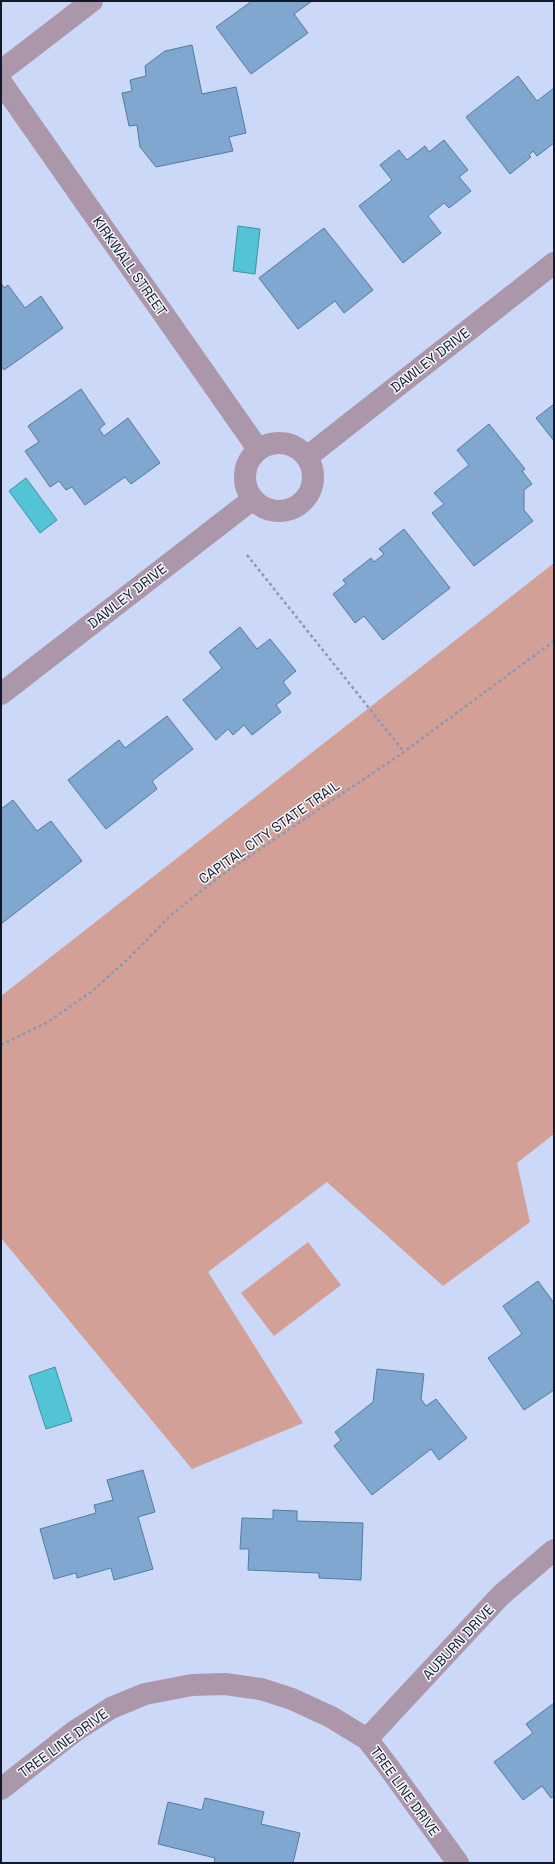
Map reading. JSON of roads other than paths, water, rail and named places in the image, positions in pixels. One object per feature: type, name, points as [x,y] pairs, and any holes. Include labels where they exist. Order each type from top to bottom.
[{"type":"street","points":[[1,72],[92,1]]},
{"type":"street","name":"KIRKWALL STREET","points":[[1,82],[258,449]]},
{"type":"street","name":"DAWLEY DRIVE","points":[[307,457],[554,264]]},
{"type":"street","points":[[279,442],[290,444],[299,449],[307,457],[312,467],[313,479],[310,490],[304,499],[295,507],[273,511],[262,507],[253,499],[248,491],[244,473],[249,460],[258,449],[268,444],[279,442]]},
{"type":"street","name":"DAWLEY DRIVE","points":[[1,694],[253,499]]},
{"type":"street","name":"AUBURN DRIVE","points":[[367,1739],[501,1596],[554,1550]]},
{"type":"street","name":"TREE LINE DRIVE","points":[[1,1789],[75,1731],[111,1708],[145,1694],[192,1685],[225,1684],[261,1689],[280,1695],[331,1717],[367,1739],[388,1765],[458,1863]]}]
